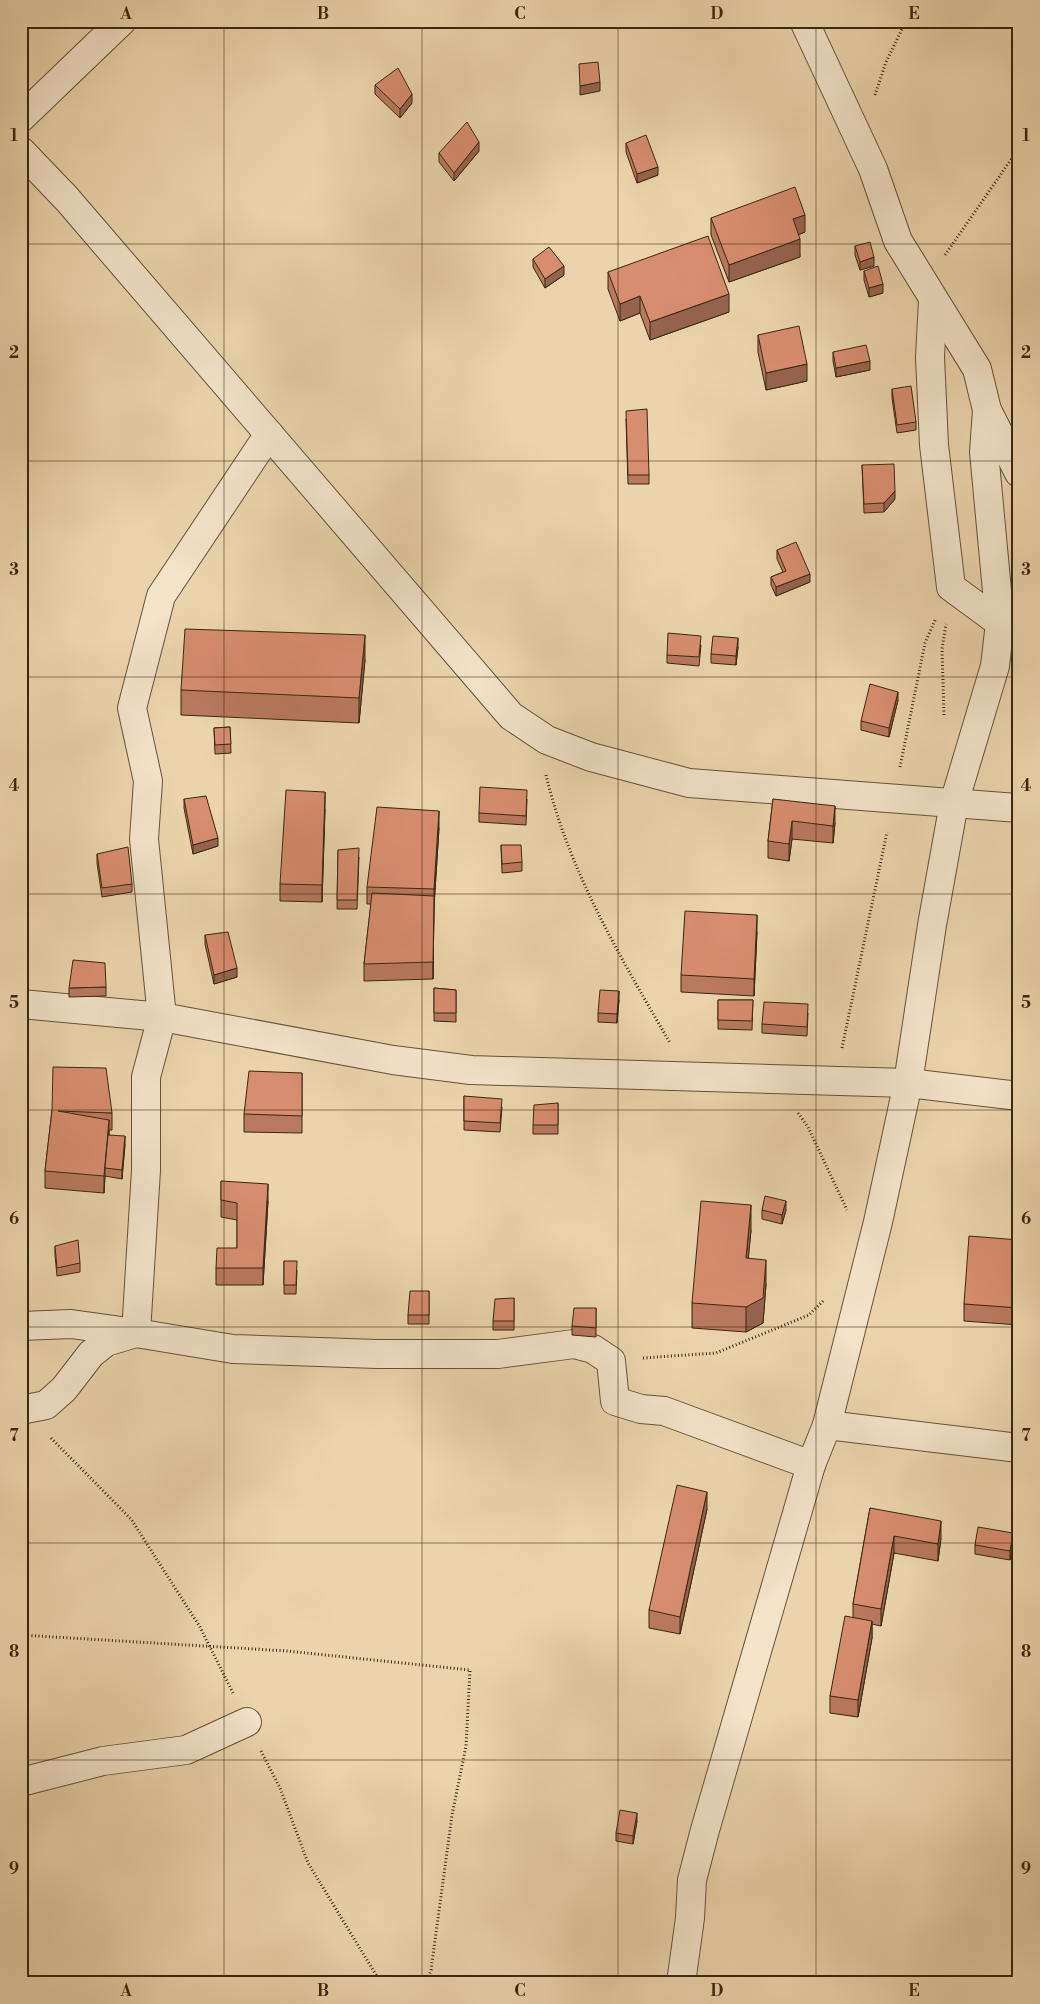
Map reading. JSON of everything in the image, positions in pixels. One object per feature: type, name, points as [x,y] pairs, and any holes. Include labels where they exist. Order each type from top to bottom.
[{"type":"street","points":[[21,118],[122,21]]},
{"type":"street","points":[[804,21],[873,169],[898,241],[977,369],[987,410],[1019,473]]},
{"type":"street","points":[[21,151],[67,199],[511,716],[547,740],[591,757],[689,783],[1019,808]]},
{"type":"street","points":[[929,292],[934,446],[951,587],[1000,623]]},
{"type":"street","points":[[987,410],[1019,430]]},
{"type":"street","points":[[681,1983],[690,1918],[692,1880],[811,1465],[827,1425],[870,1254],[908,1083],[932,924],[954,803],[995,666],[1000,623],[984,452],[987,410]]},
{"type":"street","points":[[136,1333],[146,1170],[146,1076],[162,1016],[144,838],[148,781],[132,708],[160,596],[270,434]]},
{"type":"street","points":[[21,1004],[162,1016],[393,1060],[471,1070],[908,1083],[1019,1096]]},
{"type":"street","points":[[21,1326],[71,1324],[233,1349],[377,1354],[498,1354],[574,1344],[593,1349],[611,1360],[615,1400],[641,1409],[664,1411],[811,1465]]},
{"type":"street","points":[[23,1410],[46,1405],[64,1389],[91,1354],[106,1342],[136,1333]]},
{"type":"street","points":[[827,1425],[1019,1448]]},
{"type":"street","points":[[21,1782],[103,1761],[186,1750],[248,1722]]},
{"type":"path","points":[[860,141],[886,62],[906,21]]},
{"type":"path","points":[[929,292],[1019,148]]},
{"type":"path","points":[[537,733],[562,829],[603,927],[689,1076]]},
{"type":"path","points":[[774,1080],[808,1127],[831,1180],[870,1254]]},
{"type":"path","points":[[611,1360],[716,1353],[809,1315],[829,1295]]},
{"type":"path","points":[[23,1410],[131,1519],[200,1627],[280,1788],[308,1863],[379,1982]]},
{"type":"path","points":[[21,1635],[125,1640],[211,1648],[287,1651],[470,1670],[466,1746],[452,1815],[431,1970],[426,1983]]},
{"type":"building","points":[[598,62],[600,82],[580,86],[579,64]]},
{"type":"building","points":[[398,68],[412,94],[400,109],[375,85]]},
{"type":"building","points":[[467,122],[479,142],[454,173],[439,153]]},
{"type":"building","points":[[646,135],[658,167],[637,174],[626,143]]},
{"type":"building","points":[[795,187],[805,215],[793,219],[800,239],[729,265],[711,218]]},
{"type":"building","points":[[708,236],[729,294],[650,322],[640,296],[620,304],[608,272]]},
{"type":"building","points":[[870,242],[874,257],[860,262],[855,246]]},
{"type":"building","points":[[549,247],[564,266],[545,279],[533,259]]},
{"type":"building","points":[[878,266],[883,284],[869,288],[864,271]]},
{"type":"building","points":[[799,326],[807,364],[766,373],[758,335]]},
{"type":"building","points":[[866,345],[870,361],[836,368],[833,352]]},
{"type":"building","points":[[911,386],[916,422],[897,425],[892,389]]},
{"type":"building","points":[[647,409],[649,475],[628,475],[626,411]]},
{"type":"building","points":[[894,464],[895,491],[884,503],[864,504],[862,465]]},
{"type":"building","points":[[796,542],[810,574],[776,587],[771,577],[786,571],[777,550]]},
{"type":"building","points":[[185,629],[365,635],[359,698],[181,690]]},
{"type":"building","points":[[668,633],[701,636],[699,657],[667,655]]},
{"type":"building","points":[[713,636],[738,638],[736,656],[711,654]]},
{"type":"building","points":[[870,684],[898,692],[889,728],[861,721]]},
{"type":"building","points":[[230,727],[231,744],[215,745],[214,728]]},
{"type":"building","points":[[480,787],[527,790],[526,816],[479,813]]},
{"type":"building","points":[[286,790],[325,792],[322,885],[280,884]]},
{"type":"building","points":[[206,796],[218,838],[193,845],[184,799]]},
{"type":"building","points":[[773,799],[835,806],[833,826],[792,821],[789,844],[768,841]]},
{"type":"building","points":[[377,807],[439,811],[434,889],[367,887]]},
{"type":"building","points":[[501,845],[521,845],[522,862],[502,864]]},
{"type":"building","points":[[128,847],[132,884],[102,888],[97,854]]},
{"type":"building","points":[[359,848],[357,900],[337,900],[338,850]]},
{"type":"building","points":[[372,893],[434,896],[433,962],[364,964]]},
{"type":"building","points":[[685,911],[757,915],[754,979],[681,975]]},
{"type":"building","points":[[228,932],[237,968],[214,975],[205,935]]},
{"type":"building","points":[[73,960],[105,963],[106,987],[69,988]]},
{"type":"building","points":[[434,988],[456,990],[456,1013],[434,1013]]},
{"type":"building","points":[[600,990],[619,991],[617,1014],[598,1013]]},
{"type":"building","points":[[718,1000],[753,1000],[752,1021],[718,1020]]},
{"type":"building","points":[[764,1002],[808,1004],[807,1027],[762,1024]]},
{"type":"building","points":[[53,1067],[106,1068],[112,1113],[58,1111],[109,1120],[104,1176],[45,1171],[52,1110]]},
{"type":"building","points":[[249,1071],[302,1073],[302,1116],[244,1114]]},
{"type":"building","points":[[464,1096],[502,1099],[500,1123],[464,1121]]},
{"type":"building","points":[[558,1103],[558,1125],[533,1125],[534,1105]]},
{"type":"building","points":[[108,1135],[125,1136],[122,1170],[105,1168]]},
{"type":"building","points":[[221,1181],[268,1184],[263,1268],[216,1268],[217,1248],[237,1248],[237,1203],[221,1200]]},
{"type":"building","points":[[765,1196],[786,1201],[782,1215],[762,1210]]},
{"type":"building","points":[[701,1201],[751,1205],[746,1258],[766,1260],[763,1298],[746,1307],[692,1303]]},
{"type":"building","points":[[969,1236],[1019,1240],[1019,1308],[964,1304]]},
{"type":"building","points":[[78,1240],[80,1263],[57,1268],[55,1246]]},
{"type":"building","points":[[284,1261],[297,1261],[296,1285],[284,1285]]},
{"type":"building","points":[[410,1291],[429,1291],[429,1315],[408,1315]]},
{"type":"building","points":[[514,1298],[514,1321],[493,1321],[495,1299]]},
{"type":"building","points":[[574,1308],[596,1308],[596,1328],[572,1326]]},
{"type":"building","points":[[677,1485],[707,1492],[680,1617],[649,1610]]},
{"type":"building","points":[[870,1508],[941,1521],[938,1544],[894,1536],[881,1609],[853,1604]]},
{"type":"building","points":[[978,1527],[1013,1533],[1010,1551],[975,1545]]},
{"type":"building","points":[[845,1616],[872,1621],[858,1700],[830,1696]]},
{"type":"building","points":[[620,1810],[637,1813],[633,1836],[616,1833]]}]
